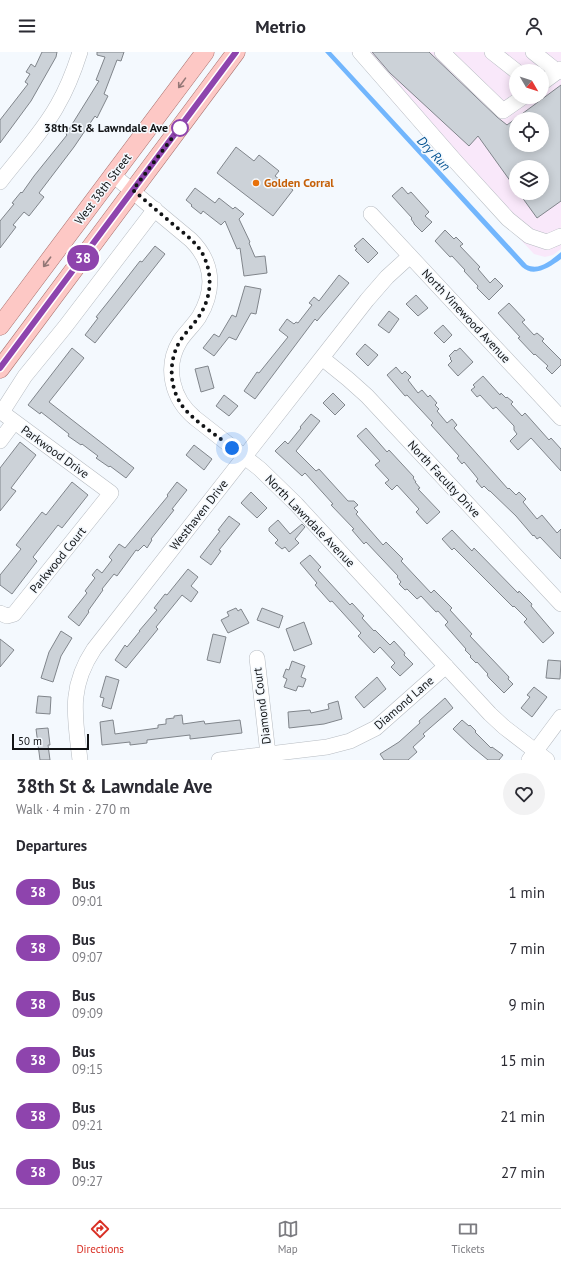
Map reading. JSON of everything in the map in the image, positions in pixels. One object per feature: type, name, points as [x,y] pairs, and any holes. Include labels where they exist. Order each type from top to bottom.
[{"type":"main road","name":"West 38th Street","points":[[0,326],[205,52]]},
{"type":"main road","name":"West 38th Street","points":[[0,368],[236,52]]},
{"type":"street","points":[[0,182],[44,126],[57,106],[70,80],[80,52]]},
{"type":"street","points":[[361,52],[456,162],[508,219],[529,236],[547,242],[561,236]]},
{"type":"street","points":[[442,52],[503,111],[512,104]]},
{"type":"street","points":[[492,52],[509,65]]},
{"type":"street","points":[[534,52],[559,70],[549,78]]},
{"type":"street","name":"North Lawndale Avenue","points":[[113,175],[133,190],[194,243],[205,259],[209,273],[209,292],[205,306],[198,319],[184,336],[175,352],[172,370],[174,389],[181,403],[190,415],[275,482],[495,718],[537,757]]},
{"type":"street","points":[[1,412],[26,376],[155,209]]},
{"type":"street","name":"North Vinewood Avenue","points":[[371,214],[561,418]]},
{"type":"street","name":"Westhaven Drive","points":[[80,760],[74,704],[79,680],[86,662],[97,645],[375,290],[410,256]]},
{"type":"street","name":"North Faculty Drive","points":[[322,358],[367,396],[561,604]]},
{"type":"street","name":"Parkwood Drive","points":[[1,412],[111,493]]},
{"type":"street","points":[[0,441],[14,422]]},
{"type":"street","name":"Parkwood Court","points":[[0,613],[7,616],[14,614],[111,493]]},
{"type":"street","name":"Diamond Court","points":[[257,658],[268,754]]},
{"type":"street","name":"Diamond Lane","points":[[219,760],[336,745],[363,736],[382,724],[446,666]]},
{"type":"street","points":[[537,757],[561,717]]},
{"type":"shaded area","points":[[351,52],[561,52],[561,249],[553,255],[545,257],[534,254],[399,109]]},
{"type":"water","name":"Dry Run","points":[[325,52],[331,52],[527,265],[536,267],[541,266],[561,252],[561,259],[542,270],[532,272],[522,267]]},
{"type":"building","points":[[42,52],[57,52],[56,57],[31,101],[0,143],[0,120],[28,84],[25,82],[30,74],[26,72],[31,64],[35,67]]},
{"type":"building","points":[[97,52],[124,52],[121,61],[117,60],[104,94],[108,96],[97,118],[95,116],[74,147],[39,193],[44,197],[29,216],[24,212],[13,225],[16,227],[0,248],[0,221],[14,204],[12,203],[21,192],[22,193],[67,135],[66,134],[99,81],[96,80],[105,57],[97,55]]},
{"type":"building","points":[[372,52],[429,52],[497,117],[507,125],[509,124],[509,152],[549,152],[549,112],[525,112],[535,104],[549,104],[549,94],[561,85],[561,201],[537,218],[524,200],[549,200],[549,160],[509,160],[509,179],[478,136],[469,146],[390,73]]},
{"type":"building","name":"Golden Corral","points":[[236,147],[254,161],[259,155],[279,171],[275,176],[293,190],[273,216],[217,173]]},
{"type":"building","points":[[402,187],[408,194],[411,192],[429,212],[425,216],[432,222],[422,232],[414,224],[411,219],[412,218],[392,196]]},
{"type":"building","points":[[195,188],[215,203],[219,198],[233,209],[235,207],[244,214],[239,219],[250,242],[249,243],[255,257],[265,256],[267,273],[244,276],[240,248],[237,249],[225,221],[221,225],[203,211],[201,214],[186,200]]},
{"type":"building","points":[[445,230],[454,239],[456,237],[463,244],[460,246],[480,267],[478,269],[490,283],[495,278],[503,286],[489,300],[477,288],[478,286],[464,271],[465,270],[435,241]]},
{"type":"building","points":[[363,238],[378,253],[368,263],[355,250],[357,249],[354,246]]},
{"type":"building","points":[[155,246],[165,254],[95,343],[85,335],[98,318],[96,317],[140,261],[142,262]]},
{"type":"building","points":[[339,275],[349,283],[317,321],[315,319],[255,399],[244,391],[257,372],[259,373],[288,337],[279,330],[287,319],[294,324],[296,322],[298,323],[312,305],[309,303],[314,297],[319,301]]},
{"type":"building","points":[[245,286],[261,289],[256,314],[251,313],[236,340],[229,337],[214,356],[203,348],[214,334],[219,337],[232,315],[236,317]]},
{"type":"building","points":[[416,295],[428,308],[418,316],[406,304]]},
{"type":"building","points":[[509,303],[525,320],[522,322],[534,335],[537,333],[544,339],[542,341],[561,360],[561,365],[552,374],[546,368],[548,366],[535,354],[534,355],[498,313]]},
{"type":"building","points":[[389,311],[399,319],[389,333],[378,325]]},
{"type":"building","points":[[443,325],[452,335],[444,343],[434,333]]},
{"type":"building","points":[[365,344],[378,355],[368,366],[356,354]]},
{"type":"building","points":[[72,348],[84,358],[49,402],[134,468],[126,478],[96,458],[98,456],[68,436],[69,434],[41,412],[40,414],[28,405]]},
{"type":"building","points":[[460,348],[473,362],[458,376],[448,365],[452,361],[449,356],[455,350],[456,351]]},
{"type":"building","points":[[208,366],[214,388],[201,392],[195,369]]},
{"type":"building","points":[[396,367],[402,374],[405,371],[411,377],[408,380],[418,393],[422,390],[428,397],[430,395],[437,403],[435,405],[439,409],[437,411],[447,423],[452,419],[457,425],[454,428],[508,489],[509,488],[516,495],[519,492],[526,499],[523,502],[537,519],[542,515],[557,533],[561,529],[561,559],[540,537],[537,539],[534,535],[533,536],[516,516],[490,491],[484,486],[482,488],[476,481],[478,479],[474,474],[464,462],[462,464],[457,458],[459,456],[431,425],[433,423],[407,395],[405,396],[387,375]]},
{"type":"building","points":[[483,376],[500,395],[501,393],[513,402],[511,404],[522,416],[525,413],[549,440],[551,438],[561,449],[561,471],[531,438],[518,450],[510,441],[517,434],[514,430],[514,426],[496,407],[493,409],[480,395],[477,397],[471,390],[475,387],[473,385]]},
{"type":"building","points":[[333,393],[345,405],[335,415],[323,403]]},
{"type":"building","points":[[224,395],[238,406],[229,416],[216,406]]},
{"type":"building","points":[[311,414],[320,421],[296,451],[316,471],[319,469],[348,501],[354,501],[358,505],[354,508],[358,512],[356,514],[383,545],[386,542],[403,559],[401,561],[431,593],[434,590],[452,608],[450,610],[472,634],[470,636],[509,677],[508,679],[513,684],[504,693],[489,678],[487,675],[488,674],[477,662],[476,663],[470,657],[471,656],[465,650],[466,649],[445,625],[448,622],[438,611],[436,612],[421,596],[417,599],[407,589],[405,590],[399,584],[401,582],[397,577],[398,576],[366,542],[364,544],[352,530],[354,529],[331,505],[333,504],[305,473],[302,476],[275,451],[285,441],[288,444]]},
{"type":"building","points":[[366,428],[387,452],[389,450],[414,477],[415,482],[420,488],[418,489],[440,512],[427,524],[416,512],[419,509],[397,485],[392,490],[385,483],[389,480],[375,465],[380,461],[357,436]]},
{"type":"building","points":[[20,442],[36,455],[11,488],[16,491],[0,511],[0,468]]},
{"type":"building","points":[[194,445],[212,459],[204,470],[186,455]]},
{"type":"building","points":[[72,482],[88,495],[62,528],[58,525],[33,557],[37,561],[12,594],[0,585],[0,575],[21,549],[16,545],[42,512],[46,515]]},
{"type":"building","points":[[177,482],[187,490],[172,509],[174,510],[151,539],[152,540],[147,548],[144,545],[138,551],[136,550],[117,576],[114,574],[102,589],[103,590],[79,626],[68,617],[87,593],[85,591],[95,578],[92,575],[97,569],[102,573],[112,560],[109,557],[119,544],[125,548],[168,496],[167,495]]},
{"type":"building","points":[[251,492],[267,508],[257,518],[241,503]]},
{"type":"building","points":[[229,516],[240,524],[219,550],[221,551],[211,565],[200,557],[220,531],[218,530]]},
{"type":"building","points":[[278,520],[290,534],[302,524],[305,527],[295,539],[299,543],[289,552],[285,547],[282,549],[275,543],[278,540],[269,531],[269,528]]},
{"type":"building","points":[[452,530],[472,551],[474,548],[518,593],[519,591],[532,604],[531,606],[554,633],[543,643],[524,622],[527,619],[454,548],[452,550],[442,539]]},
{"type":"building","points":[[310,555],[321,567],[318,570],[350,605],[352,603],[364,616],[362,618],[374,631],[375,630],[390,645],[394,641],[405,653],[404,655],[413,664],[400,676],[391,667],[395,663],[380,647],[374,653],[358,636],[361,633],[332,601],[330,602],[315,585],[317,583],[300,563]]},
{"type":"building","points":[[188,569],[198,577],[191,586],[198,592],[191,602],[182,595],[156,627],[158,629],[126,668],[115,660],[125,645],[127,647],[157,610],[154,608],[165,594],[167,595]]},
{"type":"building","points":[[236,608],[238,611],[241,609],[249,623],[228,633],[221,620],[229,616],[227,612]]},
{"type":"building","points":[[262,608],[283,616],[279,628],[257,620]]},
{"type":"building","points":[[304,622],[312,644],[294,651],[286,629]]},
{"type":"building","points":[[61,631],[72,638],[61,656],[53,682],[41,678],[49,652]]},
{"type":"building","points":[[213,634],[226,637],[220,663],[207,660]]},
{"type":"building","points":[[0,639],[14,650],[0,667]]},
{"type":"building","points":[[548,660],[561,661],[560,679],[546,678]]},
{"type":"building","points":[[292,661],[305,666],[301,677],[306,679],[303,687],[298,686],[296,691],[284,687],[287,679],[283,677],[286,669],[289,670]]},
{"type":"building","points":[[106,676],[119,680],[111,709],[102,706],[104,698],[100,697]]},
{"type":"building","points":[[377,677],[386,689],[364,708],[355,697]]},
{"type":"building","points":[[534,687],[547,697],[532,717],[521,708],[530,697],[527,695]]},
{"type":"building","points":[[38,696],[51,697],[50,714],[36,713]]},
{"type":"building","points":[[445,698],[453,708],[423,734],[425,736],[413,747],[417,752],[408,760],[384,760],[380,754],[399,742],[420,723],[419,721]]},
{"type":"building","points":[[338,701],[342,719],[324,724],[289,728],[288,712],[310,710],[311,713],[329,709],[328,704]]},
{"type":"building","points":[[182,715],[183,724],[204,721],[205,724],[240,720],[242,733],[190,739],[190,735],[147,740],[147,743],[130,745],[130,742],[102,745],[100,722],[113,720],[115,734],[158,728],[158,725],[166,724],[166,719]]},
{"type":"building","points":[[462,720],[469,726],[470,725],[491,748],[492,747],[503,755],[499,760],[488,760],[453,729]]},
{"type":"building","points":[[48,728],[50,760],[40,760],[36,729]]},
{"type":"bus line","name":"38","points":[[0,368],[236,52]]},
{"type":"place","name":"38th St & Lawndale Ave","points":[[180,128]]},
{"type":"place","name":"Golden Corral","points":[[256,183]]},
{"type":"route","points":[[180,128],[182,125],[133,190],[194,243],[201,251],[207,264],[210,283],[208,297],[198,319],[180,341],[172,362],[172,375],[174,389],[178,399],[190,415],[232,448]]}]
